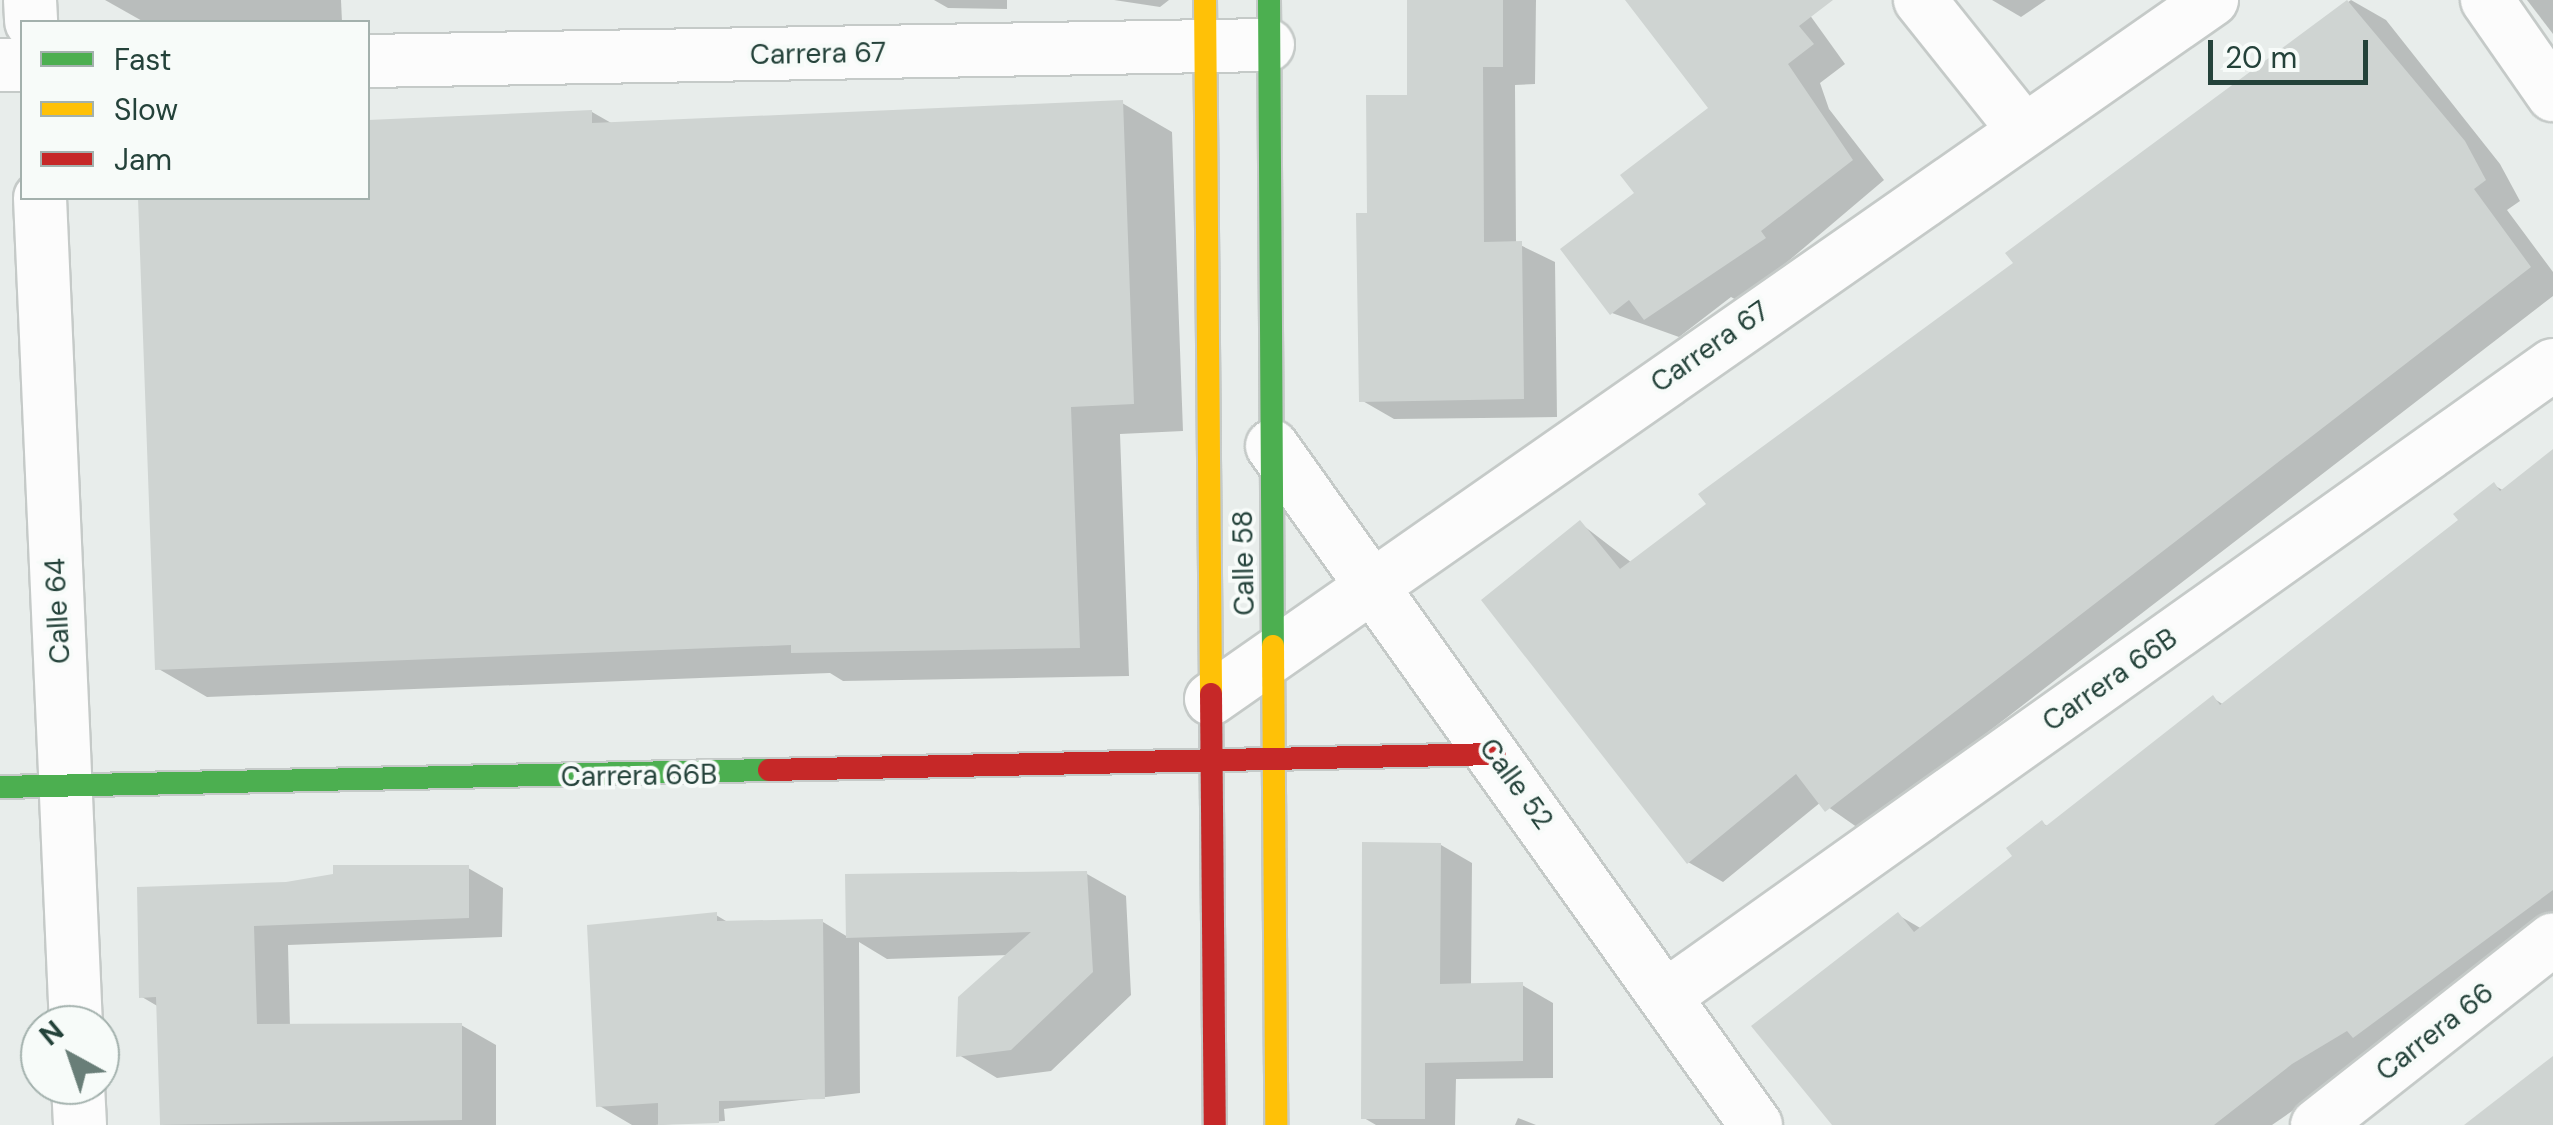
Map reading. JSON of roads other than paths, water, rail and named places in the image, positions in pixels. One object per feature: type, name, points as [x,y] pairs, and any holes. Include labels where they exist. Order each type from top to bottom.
[{"type":"street","points":[[1920,0],[2022,128]]},
{"type":"street","name":"Carrera 67","points":[[1211,699],[2022,128],[2212,0]]},
{"type":"street","points":[[2488,0],[2553,95]]},
{"type":"street","name":"Carrera 67","points":[[370,61],[1268,23]]},
{"type":"street","name":"Calle 58","points":[[1268,23],[1277,764],[1276,1125]]},
{"type":"street","name":"Calle 58","points":[[1205,24],[1214,1125]]},
{"type":"street","name":"Calle 64","points":[[40,200],[75,1005]]},
{"type":"street","name":"Carrera 66B","points":[[1667,995],[2553,365]]},
{"type":"street","name":"Calle 52","points":[[1272,446],[1756,1125]]},
{"type":"street","points":[[1277,764],[1494,754]]},
{"type":"street","name":"Carrera 66B","points":[[0,786],[1277,764]]},
{"type":"street","name":"Carrera 66","points":[[2317,1125],[2553,939]]}]
